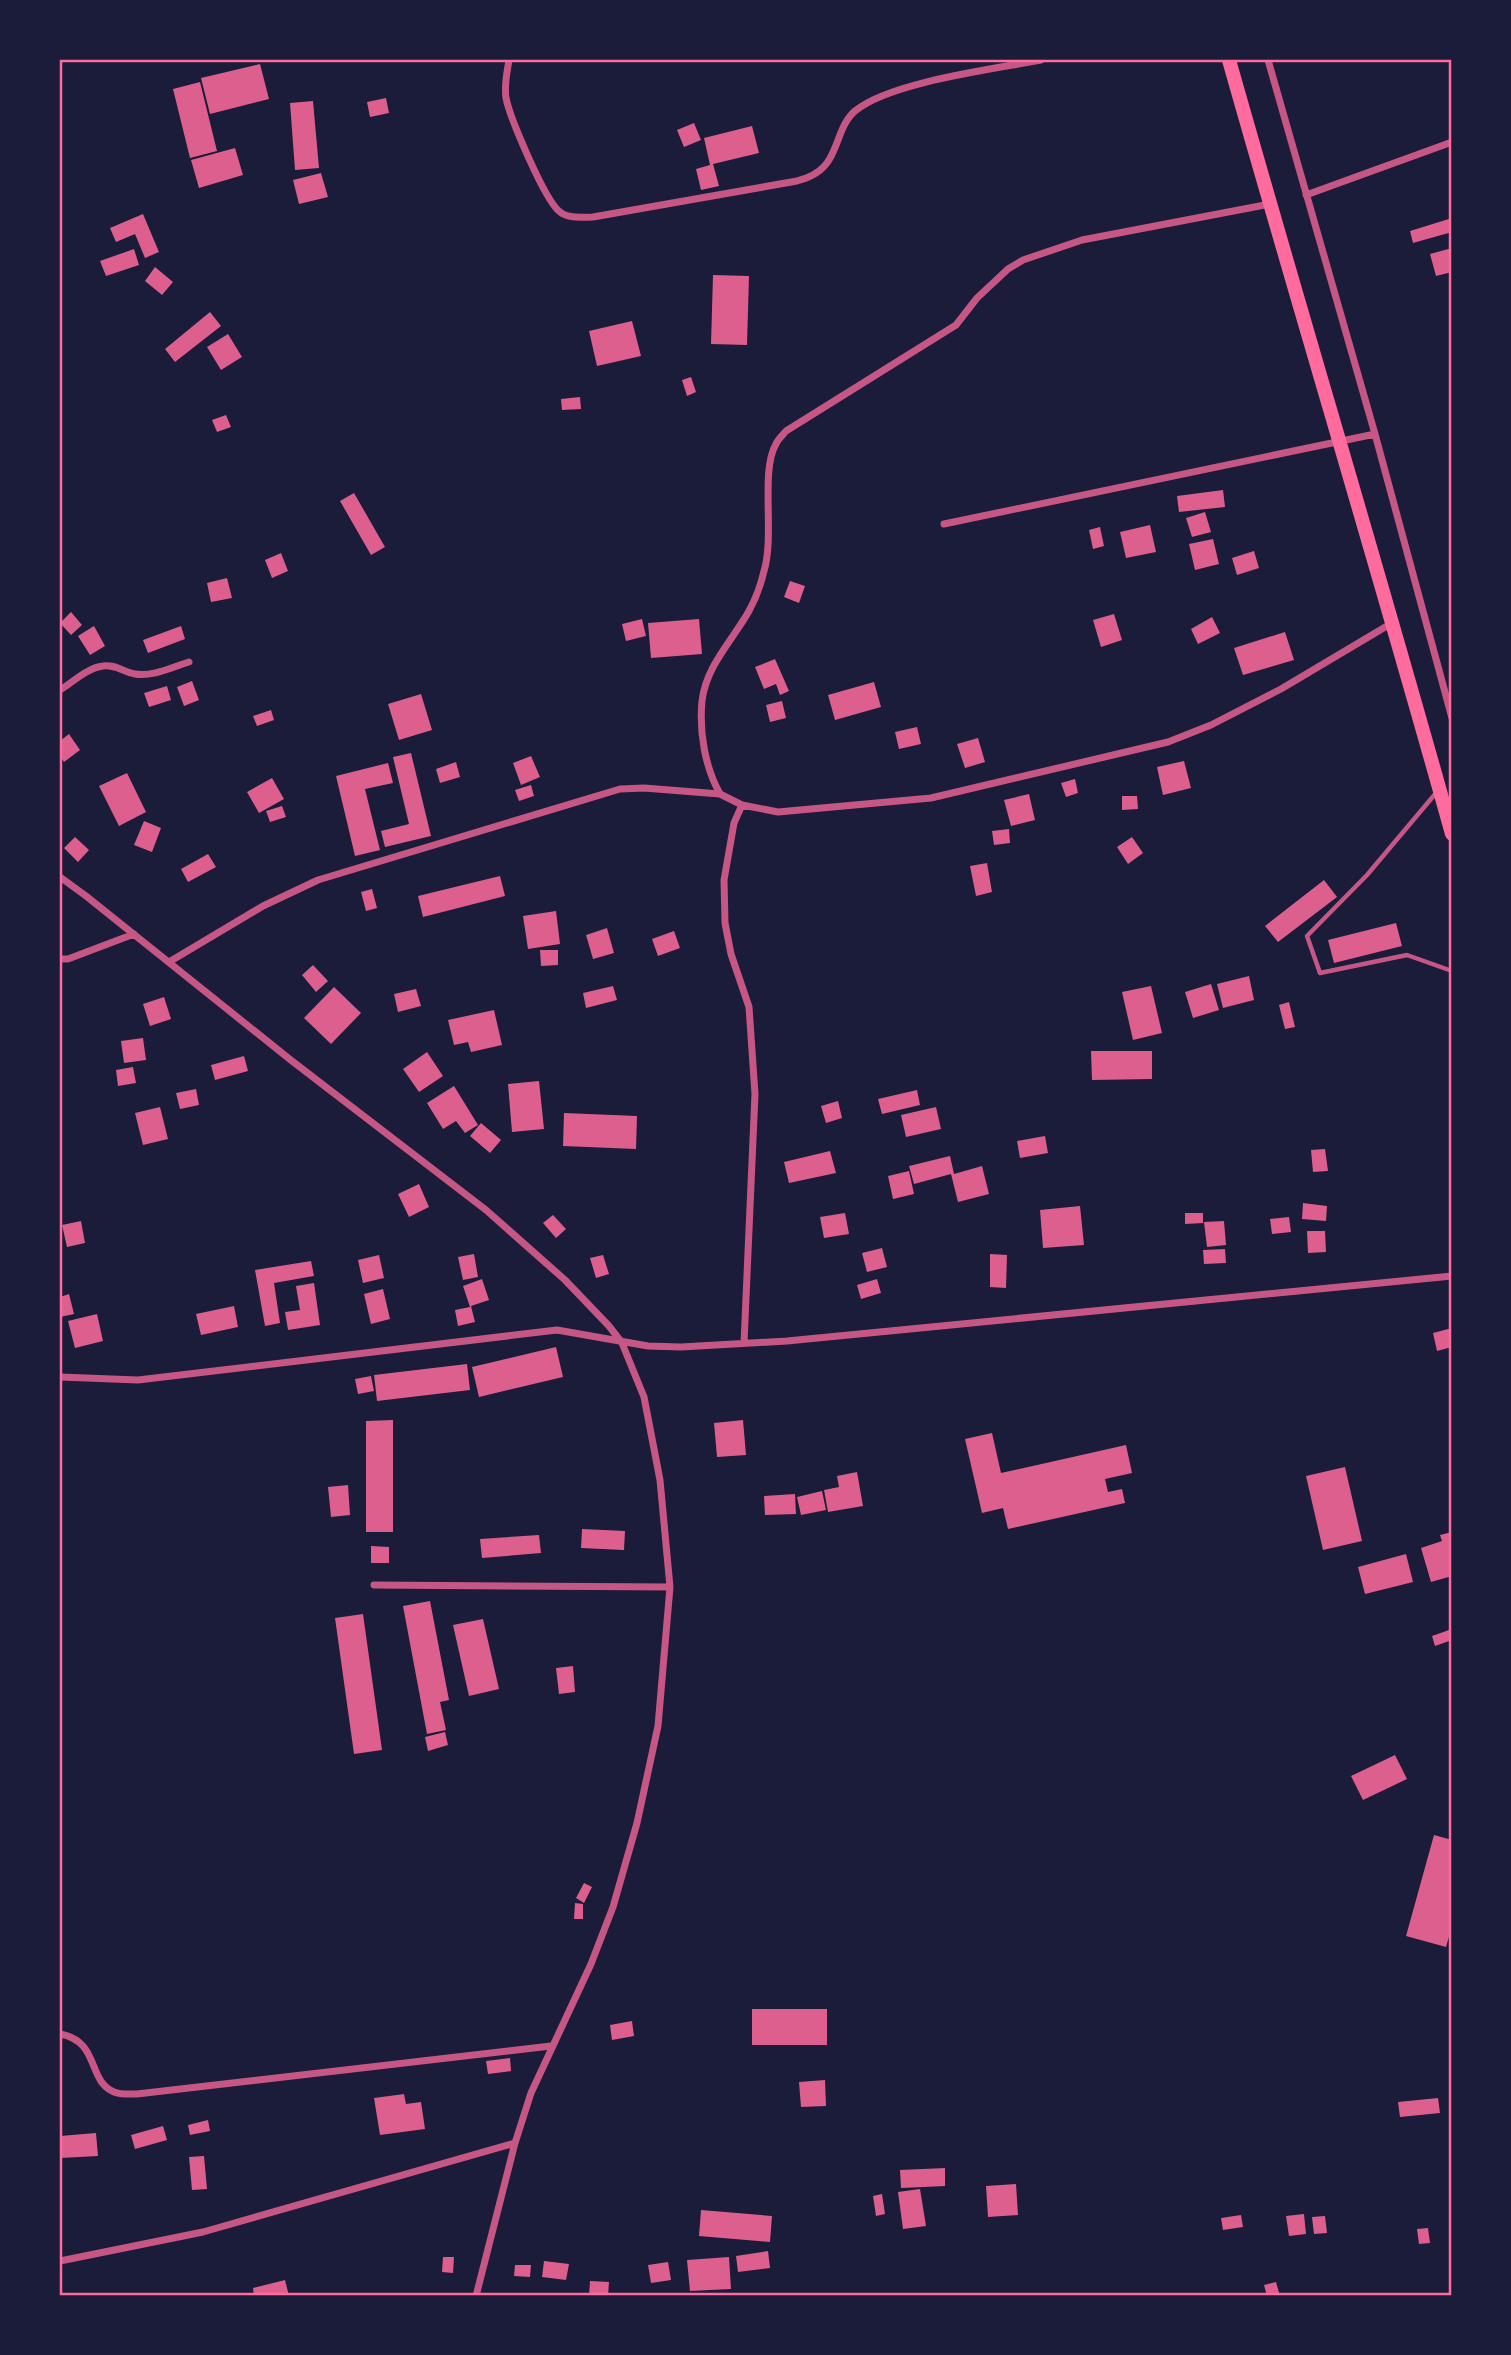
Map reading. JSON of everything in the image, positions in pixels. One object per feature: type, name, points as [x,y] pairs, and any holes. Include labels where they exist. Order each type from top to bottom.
[{"type":"highway","points":[[1228,60],[1393,622],[1451,834]]},
{"type":"street","points":[[509,60],[505,82],[511,117],[550,200],[561,213],[576,217],[593,217],[797,181],[816,174],[826,166],[853,112],[867,103],[918,84],[1041,60]]},
{"type":"street","points":[[1268,60],[1375,434],[1451,718]]},
{"type":"street","points":[[1306,195],[1451,142]]},
{"type":"street","points":[[720,794],[710,776],[701,724],[702,700],[706,682],[718,657],[750,610],[764,572],[770,546],[771,461],[775,445],[786,431],[956,325],[978,298],[1008,269],[1023,260],[1082,240],[1270,204]]},
{"type":"street","points":[[944,524],[1375,434]]},
{"type":"street","points":[[169,962],[263,906],[331,876],[620,789],[644,788],[720,794],[742,805],[778,812],[931,798],[1168,742],[1211,726],[1281,689],[1393,622]]},
{"type":"street","points":[[60,690],[91,669],[104,666],[114,666],[134,674],[151,674],[189,662]]},
{"type":"street","points":[[742,805],[734,823],[724,880],[725,923],[731,954],[749,1007],[755,1094],[744,1343]]},
{"type":"street","points":[[60,877],[341,1100],[486,1210],[565,1280],[622,1343],[644,1397],[660,1480],[670,1587],[658,1726],[637,1823],[608,1919],[591,1964],[531,2093],[515,2143],[476,2295]]},
{"type":"street","points":[[60,959],[68,959],[134,934]]},
{"type":"street","points":[[60,1377],[138,1380],[557,1330],[622,1343],[681,1347],[744,1343],[1074,1314],[1451,1276]]},
{"type":"street","points":[[374,1585],[670,1587]]},
{"type":"street","points":[[60,2034],[71,2036],[84,2046],[103,2083],[112,2091],[137,2094],[551,2046]]},
{"type":"street","points":[[60,2261],[203,2232],[515,2143]]},
{"type":"lane","points":[[1439,789],[1367,875],[1307,936],[1320,973],[1407,955],[1451,971]]},
{"type":"building","points":[[260,64],[269,99],[210,114],[201,78]]},
{"type":"building","points":[[200,82],[217,151],[190,158],[173,89]]},
{"type":"building","points":[[386,98],[389,113],[370,117],[367,102]]},
{"type":"building","points":[[313,101],[319,168],[295,170],[290,103]]},
{"type":"building","points":[[694,123],[701,140],[684,147],[677,130]]},
{"type":"building","points":[[752,126],[759,153],[713,164],[719,186],[701,190],[696,169],[710,165],[704,138]]},
{"type":"building","points":[[235,148],[243,175],[199,188],[191,160]]},
{"type":"building","points":[[321,173],[328,197],[299,204],[293,180]]},
{"type":"building","points":[[143,214],[159,252],[145,258],[135,234],[116,242],[110,228]]},
{"type":"building","points":[[1452,218],[1452,232],[1413,243],[1410,231]]},
{"type":"building","points":[[1452,248],[1452,272],[1436,276],[1430,254]]},
{"type":"building","points":[[134,249],[139,265],[106,276],[100,261]]},
{"type":"building","points":[[155,267],[173,282],[162,295],[145,281]]},
{"type":"building","points":[[713,275],[749,276],[747,345],[711,344]]},
{"type":"building","points":[[210,312],[221,326],[175,362],[165,349]]},
{"type":"building","points":[[632,321],[641,356],[597,366],[589,331]]},
{"type":"building","points":[[228,334],[242,357],[221,370],[207,347]]},
{"type":"building","points":[[691,377],[696,392],[687,396],[682,380]]},
{"type":"building","points":[[580,397],[581,409],[562,410],[561,399]]},
{"type":"building","points":[[226,415],[231,427],[217,432],[212,420]]},
{"type":"building","points":[[1223,490],[1225,507],[1179,512],[1177,496]]},
{"type":"building","points":[[354,493],[385,547],[371,555],[340,501]]},
{"type":"building","points":[[1205,512],[1211,532],[1192,537],[1186,518]]},
{"type":"building","points":[[1150,525],[1156,552],[1126,558],[1120,532]]},
{"type":"building","points":[[1100,527],[1104,546],[1093,549],[1089,530]]},
{"type":"building","points":[[1213,539],[1219,564],[1195,570],[1189,544]]},
{"type":"building","points":[[1254,551],[1259,568],[1237,575],[1232,558]]},
{"type":"building","points":[[281,553],[288,571],[272,578],[265,560]]},
{"type":"building","points":[[227,578],[232,598],[211,602],[207,583]]},
{"type":"building","points":[[790,581],[805,586],[799,603],[784,597]]},
{"type":"building","points":[[71,612],[82,625],[71,635],[60,623]]},
{"type":"building","points":[[1114,614],[1122,640],[1101,647],[1093,620]]},
{"type":"building","points":[[1212,617],[1220,633],[1198,644],[1191,629]]},
{"type":"building","points":[[642,619],[646,636],[626,641],[622,624]]},
{"type":"building","points":[[699,619],[702,654],[651,658],[648,623]]},
{"type":"building","points":[[94,626],[105,646],[90,655],[78,636]]},
{"type":"building","points":[[181,626],[185,639],[148,653],[143,640]]},
{"type":"building","points":[[1285,632],[1294,660],[1243,675],[1234,648]]},
{"type":"building","points":[[775,659],[789,691],[780,695],[776,684],[764,689],[755,667]]},
{"type":"building","points":[[192,681],[199,700],[184,706],[177,687]]},
{"type":"building","points":[[874,682],[881,707],[835,720],[828,695]]},
{"type":"building","points":[[167,686],[171,700],[149,707],[144,693]]},
{"type":"building","points":[[421,694],[432,730],[399,740],[388,704]]},
{"type":"building","points":[[782,701],[786,718],[770,722],[766,705]]},
{"type":"building","points":[[271,710],[274,720],[257,726],[253,716]]},
{"type":"building","points":[[917,727],[921,744],[899,749],[895,732]]},
{"type":"building","points":[[69,734],[80,750],[64,762],[60,756],[60,741]]},
{"type":"building","points":[[978,738],[985,762],[965,768],[957,744]]},
{"type":"building","points":[[411,753],[431,836],[385,847],[381,831],[409,824],[393,757]]},
{"type":"building","points":[[531,756],[540,777],[521,785],[513,763]]},
{"type":"building","points":[[1184,761],[1191,788],[1163,795],[1157,767]]},
{"type":"building","points":[[456,762],[460,777],[440,783],[436,769]]},
{"type":"building","points":[[388,763],[393,783],[365,789],[380,850],[355,856],[336,776]]},
{"type":"building","points":[[127,773],[146,812],[119,826],[99,786]]},
{"type":"building","points":[[272,778],[284,799],[259,813],[247,792]]},
{"type":"building","points":[[1075,779],[1078,793],[1066,797],[1061,783]]},
{"type":"building","points":[[531,785],[534,796],[519,801],[515,790]]},
{"type":"building","points":[[1029,794],[1035,820],[1011,826],[1004,800]]},
{"type":"building","points":[[1122,796],[1137,796],[1138,809],[1122,810]]},
{"type":"building","points":[[282,806],[286,817],[270,822],[266,811]]},
{"type":"building","points":[[144,821],[161,828],[152,852],[134,845]]},
{"type":"building","points":[[1009,829],[1010,843],[994,845],[992,831]]},
{"type":"building","points":[[75,837],[89,850],[78,862],[64,848]]},
{"type":"building","points":[[1132,837],[1143,853],[1128,864],[1117,847]]},
{"type":"building","points":[[208,854],[216,867],[188,882],[181,869]]},
{"type":"building","points":[[987,863],[992,892],[976,896],[970,866]]},
{"type":"building","points":[[500,876],[505,896],[423,917],[418,896]]},
{"type":"building","points":[[1324,880],[1337,897],[1278,942],[1265,926]]},
{"type":"building","points":[[372,889],[377,908],[366,911],[361,892]]},
{"type":"building","points":[[556,911],[560,944],[528,949],[523,916]]},
{"type":"building","points":[[1396,923],[1402,946],[1334,963],[1328,940]]},
{"type":"building","points":[[607,928],[614,953],[593,959],[586,935]]},
{"type":"building","points":[[674,931],[680,948],[658,956],[652,939]]},
{"type":"building","points":[[540,950],[558,950],[558,965],[541,966]]},
{"type":"building","points":[[313,965],[328,981],[316,992],[302,975]]},
{"type":"building","points":[[1249,976],[1254,1000],[1223,1008],[1217,984]]},
{"type":"building","points":[[1211,984],[1219,1010],[1193,1018],[1185,992]]},
{"type":"building","points":[[613,986],[617,1000],[586,1008],[583,993]]},
{"type":"building","points":[[1151,986],[1162,1033],[1133,1040],[1122,992]]},
{"type":"building","points":[[334,987],[361,1013],[331,1044],[304,1018]]},
{"type":"building","points":[[416,989],[421,1006],[398,1012],[394,994]]},
{"type":"building","points":[[164,997],[171,1019],[150,1026],[143,1004]]},
{"type":"building","points":[[1289,1002],[1295,1027],[1285,1029],[1279,1005]]},
{"type":"building","points":[[494,1010],[502,1045],[471,1052],[468,1042],[454,1045],[448,1020]]},
{"type":"building","points":[[143,1038],[146,1060],[124,1063],[121,1041]]},
{"type":"building","points":[[1091,1051],[1152,1051],[1152,1079],[1092,1080]]},
{"type":"building","points":[[427,1052],[443,1076],[419,1092],[403,1069]]},
{"type":"building","points":[[244,1056],[248,1071],[215,1080],[211,1065]]},
{"type":"building","points":[[133,1067],[136,1083],[118,1086],[116,1070]]},
{"type":"building","points":[[539,1081],[544,1129],[512,1132],[508,1084]]},
{"type":"building","points":[[454,1086],[478,1125],[465,1133],[456,1121],[443,1129],[427,1103]]},
{"type":"building","points":[[196,1089],[199,1105],[180,1109],[176,1093]]},
{"type":"building","points":[[917,1090],[920,1105],[882,1114],[878,1099]]},
{"type":"building","points":[[838,1101],[842,1118],[826,1123],[821,1106]]},
{"type":"building","points":[[160,1107],[168,1139],[143,1145],[135,1113]]},
{"type":"building","points":[[936,1107],[941,1129],[906,1137],[901,1115]]},
{"type":"building","points":[[564,1113],[637,1116],[636,1149],[563,1146]]},
{"type":"building","points":[[481,1123],[501,1140],[490,1153],[470,1136]]},
{"type":"building","points":[[1045,1136],[1048,1153],[1020,1158],[1017,1141]]},
{"type":"building","points":[[1325,1149],[1328,1171],[1313,1172],[1311,1150]]},
{"type":"building","points":[[830,1151],[836,1173],[789,1183],[784,1162]]},
{"type":"building","points":[[950,1156],[954,1174],[982,1166],[989,1194],[958,1202],[951,1174],[914,1184],[909,1166]]},
{"type":"building","points":[[909,1171],[914,1194],[893,1199],[888,1176]]},
{"type":"building","points":[[419,1184],[429,1207],[409,1217],[398,1194]]},
{"type":"building","points":[[1303,1203],[1327,1206],[1326,1221],[1302,1219]]},
{"type":"building","points":[[1080,1206],[1084,1245],[1043,1248],[1040,1210]]},
{"type":"building","points":[[845,1213],[849,1234],[824,1238],[820,1217]]},
{"type":"building","points":[[1185,1213],[1203,1213],[1203,1223],[1185,1224]]},
{"type":"building","points":[[553,1215],[566,1229],[556,1238],[543,1223]]},
{"type":"building","points":[[1289,1217],[1291,1232],[1272,1234],[1270,1219]]},
{"type":"building","points":[[81,1221],[85,1243],[67,1247],[62,1225]]},
{"type":"building","points":[[1224,1221],[1226,1245],[1207,1247],[1204,1222]]},
{"type":"building","points":[[1307,1231],[1325,1231],[1326,1252],[1308,1253]]},
{"type":"building","points":[[882,1248],[887,1267],[867,1272],[862,1253]]},
{"type":"building","points":[[1225,1249],[1226,1263],[1204,1264],[1203,1250]]},
{"type":"building","points":[[474,1254],[478,1277],[463,1280],[458,1257]]},
{"type":"building","points":[[990,1254],[1007,1255],[1006,1288],[990,1287]]},
{"type":"building","points":[[379,1255],[384,1278],[363,1283],[358,1260]]},
{"type":"building","points":[[603,1255],[609,1274],[596,1278],[590,1258]]},
{"type":"building","points":[[311,1261],[314,1276],[274,1283],[280,1323],[265,1326],[255,1270]]},
{"type":"building","points":[[482,1279],[489,1300],[471,1306],[475,1322],[458,1326],[455,1310],[470,1307],[463,1286]]},
{"type":"building","points":[[877,1279],[881,1293],[861,1299],[857,1285]]},
{"type":"building","points":[[314,1283],[320,1325],[288,1330],[285,1312],[300,1310],[296,1286]]},
{"type":"building","points":[[383,1289],[390,1319],[371,1324],[364,1294]]},
{"type":"building","points":[[69,1294],[74,1314],[60,1317],[60,1297]]},
{"type":"building","points":[[234,1306],[238,1327],[201,1335],[196,1314]]},
{"type":"building","points":[[97,1314],[103,1341],[75,1348],[68,1321]]},
{"type":"building","points":[[1452,1328],[1452,1347],[1437,1351],[1433,1333]]},
{"type":"building","points":[[556,1347],[563,1377],[479,1397],[472,1367]]},
{"type":"building","points":[[467,1364],[470,1390],[377,1401],[374,1375]]},
{"type":"building","points":[[371,1376],[374,1391],[358,1394],[355,1379]]},
{"type":"building","points":[[393,1420],[393,1532],[366,1532],[366,1421]]},
{"type":"building","points":[[743,1420],[746,1455],[717,1457],[714,1423]]},
{"type":"building","points":[[992,1433],[1001,1473],[1126,1445],[1132,1473],[1105,1479],[1108,1492],[1122,1489],[1125,1503],[1008,1529],[1003,1508],[982,1513],[965,1439]]},
{"type":"building","points":[[1345,1467],[1362,1541],[1323,1550],[1306,1476]]},
{"type":"building","points":[[857,1472],[863,1506],[828,1512],[824,1490],[839,1487],[837,1476]]},
{"type":"building","points":[[348,1485],[350,1515],[331,1517],[328,1487]]},
{"type":"building","points":[[822,1491],[826,1510],[801,1515],[797,1497]]},
{"type":"building","points":[[795,1494],[796,1514],[765,1515],[764,1496]]},
{"type":"building","points":[[582,1529],[625,1531],[624,1550],[581,1548]]},
{"type":"building","points":[[1452,1532],[1452,1576],[1431,1582],[1421,1548],[1442,1541],[1440,1535]]},
{"type":"building","points":[[539,1535],[541,1553],[482,1558],[480,1539]]},
{"type":"building","points":[[371,1546],[389,1547],[389,1563],[371,1563]]},
{"type":"building","points":[[1406,1554],[1413,1582],[1365,1594],[1358,1567]]},
{"type":"building","points":[[430,1601],[449,1700],[440,1702],[446,1730],[427,1734],[403,1606]]},
{"type":"building","points":[[363,1614],[382,1750],[354,1754],[335,1618]]},
{"type":"building","points":[[483,1619],[499,1689],[469,1696],[453,1625]]},
{"type":"building","points":[[1452,1629],[1452,1640],[1435,1646],[1432,1636]]},
{"type":"building","points":[[573,1666],[575,1692],[559,1694],[556,1668]]},
{"type":"building","points":[[445,1732],[448,1745],[428,1751],[425,1737]]},
{"type":"building","points":[[1395,1755],[1407,1779],[1363,1800],[1351,1776]]},
{"type":"building","points":[[1434,1835],[1452,1840],[1452,1926],[1446,1947],[1406,1936]]},
{"type":"building","points":[[584,1883],[592,1887],[584,1903],[576,1898]]},
{"type":"building","points":[[575,1903],[583,1904],[583,1919],[574,1919]]},
{"type":"building","points":[[752,2009],[827,2009],[827,2045],[752,2045]]},
{"type":"building","points":[[632,2021],[634,2036],[612,2040],[610,2025]]},
{"type":"building","points":[[510,2058],[511,2071],[488,2074],[486,2061]]},
{"type":"building","points":[[825,2080],[826,2106],[801,2107],[799,2082]]},
{"type":"building","points":[[404,2094],[406,2104],[421,2102],[425,2129],[380,2135],[374,2098]]},
{"type":"building","points":[[1438,2098],[1440,2113],[1400,2117],[1398,2102]]},
{"type":"building","points":[[208,2120],[210,2131],[190,2135],[188,2125]]},
{"type":"building","points":[[163,2126],[167,2140],[135,2149],[131,2135]]},
{"type":"building","points":[[96,2133],[98,2156],[60,2158],[60,2136]]},
{"type":"building","points":[[204,2156],[207,2189],[192,2190],[189,2157]]},
{"type":"building","points":[[945,2168],[945,2186],[901,2188],[900,2170]]},
{"type":"building","points":[[1016,2184],[1018,2215],[988,2217],[986,2186]]},
{"type":"building","points":[[920,2189],[926,2226],[903,2229],[898,2192]]},
{"type":"building","points":[[882,2194],[885,2214],[876,2216],[873,2196]]},
{"type":"building","points":[[701,2210],[772,2216],[770,2242],[699,2236]]},
{"type":"building","points":[[1304,2214],[1306,2234],[1289,2236],[1286,2216]]},
{"type":"building","points":[[1241,2215],[1243,2227],[1223,2230],[1221,2218]]},
{"type":"building","points":[[1325,2216],[1327,2233],[1314,2234],[1312,2217]]},
{"type":"building","points":[[1428,2228],[1430,2243],[1419,2244],[1417,2229]]},
{"type":"building","points":[[768,2251],[770,2268],[738,2272],[736,2256]]},
{"type":"building","points":[[443,2257],[454,2257],[453,2273],[442,2272]]},
{"type":"building","points":[[729,2257],[731,2289],[690,2291],[687,2260]]},
{"type":"building","points":[[544,2261],[569,2264],[566,2280],[542,2277]]},
{"type":"building","points":[[668,2262],[671,2280],[651,2283],[648,2265]]},
{"type":"building","points":[[515,2265],[531,2265],[530,2277],[514,2276]]},
{"type":"building","points":[[285,2280],[289,2296],[254,2296],[253,2288]]},
{"type":"building","points":[[590,2281],[609,2282],[608,2296],[589,2296]]},
{"type":"building","points":[[1276,2282],[1280,2296],[1267,2296],[1264,2285]]}]
